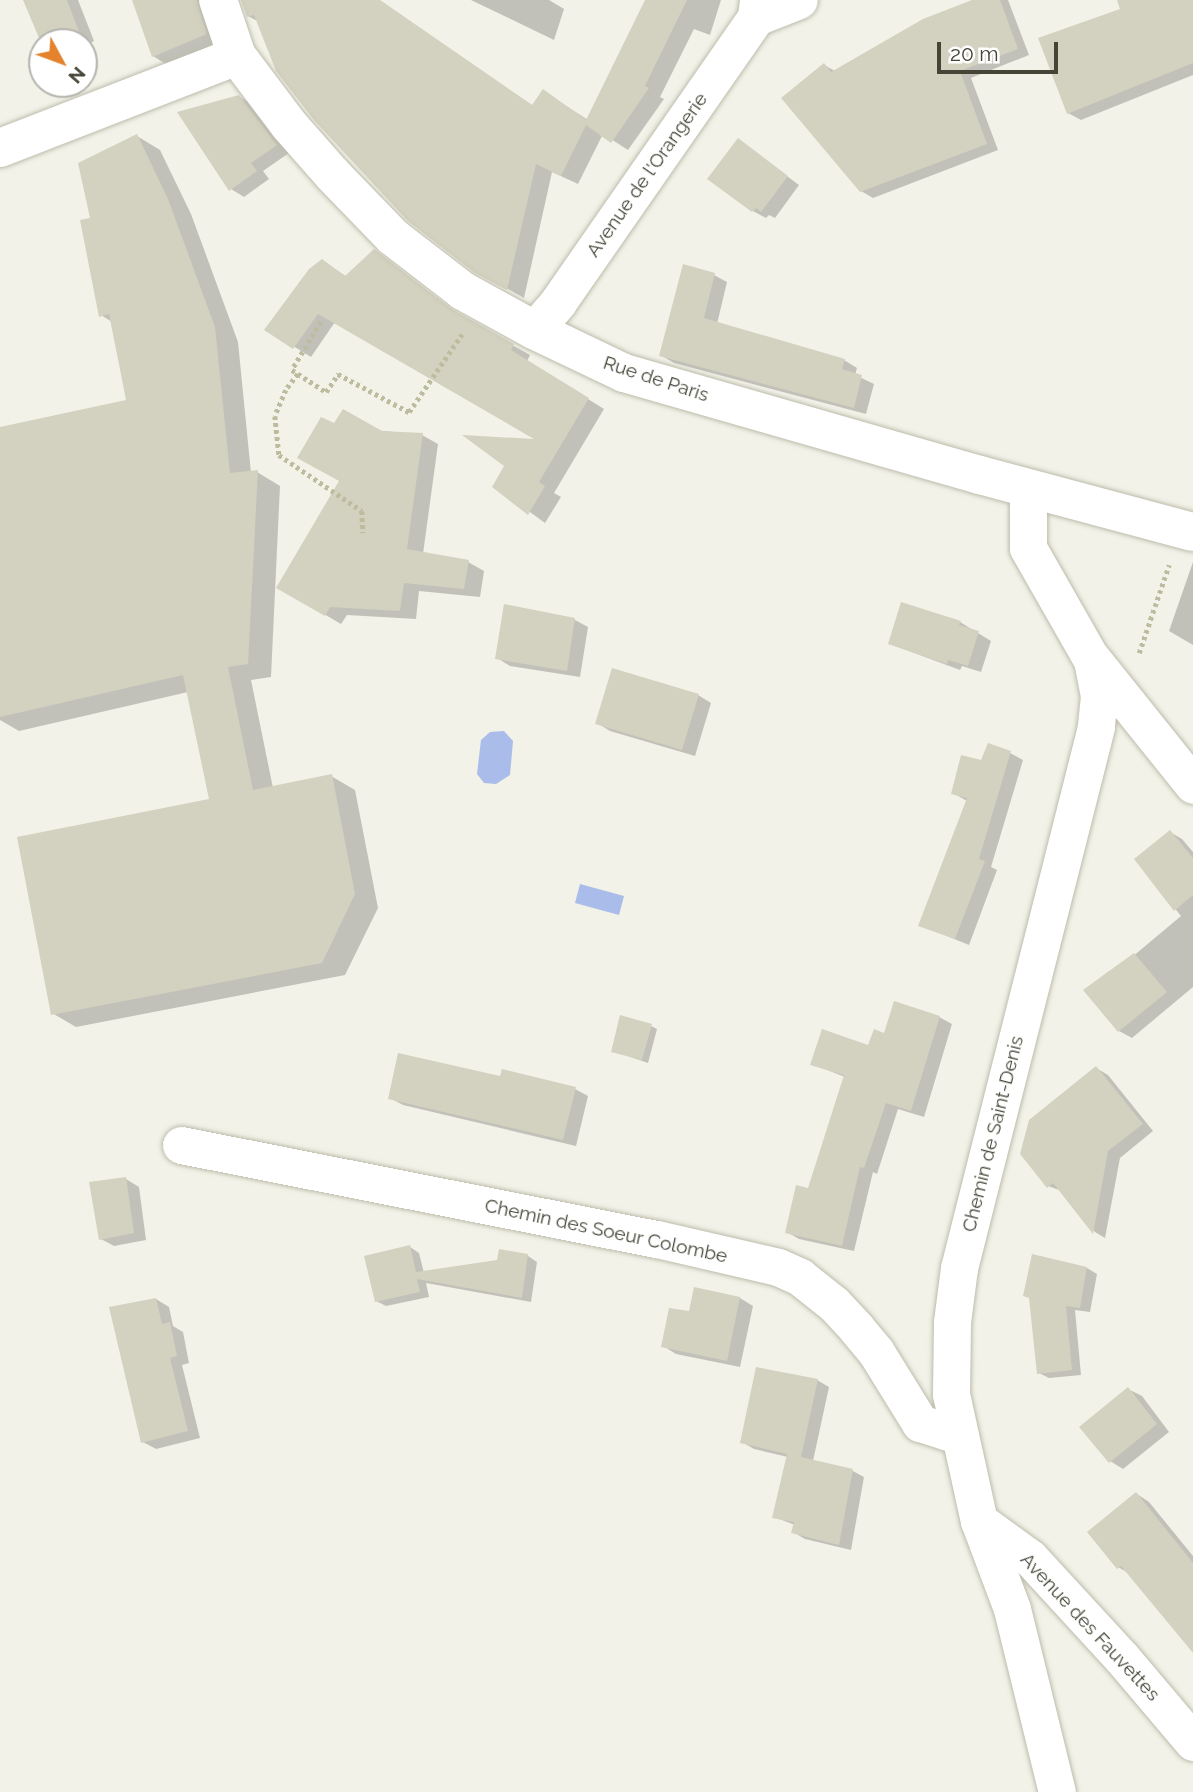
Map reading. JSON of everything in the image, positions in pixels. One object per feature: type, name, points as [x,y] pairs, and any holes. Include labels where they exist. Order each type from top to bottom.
[{"type":"street","name":"Rue de Paris","points":[[218,0],[237,56],[289,125],[393,237],[463,291],[534,330],[624,373],[1028,488],[1187,530]]},
{"type":"street","points":[[757,8],[799,0]]},
{"type":"street","name":"Avenue de l'Orangerie","points":[[534,330],[558,302],[757,8]]},
{"type":"street","points":[[0,148],[237,56]]},
{"type":"street","name":"Chemin de Saint-Denis","points":[[1028,488],[1028,548],[1092,660],[1099,696],[1096,727],[959,1268],[952,1322],[951,1394],[979,1521],[1012,1609],[1057,1792]]},
{"type":"street","points":[[1092,660],[1193,785]]},
{"type":"street","name":"Chemin des Soeur Colombe","points":[[181,1146],[657,1239],[778,1267],[800,1277],[834,1304],[856,1328],[876,1352],[920,1423],[960,1436]]},
{"type":"street","name":"Avenue des Fauvettes","points":[[979,1521],[1030,1558],[1122,1658],[1193,1742]]},
{"type":"path","points":[[321,323],[292,370],[326,392],[338,374],[409,412],[483,302]]},
{"type":"path","points":[[298,374],[286,390],[275,416],[279,455],[362,512],[363,533]]},
{"type":"path","points":[[1123,699],[1187,530]]},
{"type":"water","points":[[504,731],[513,741],[510,775],[496,784],[484,783],[477,774],[481,740],[490,732]]},
{"type":"water","points":[[580,884],[624,896],[619,915],[575,903]]},
{"type":"building","points":[[23,0],[67,0],[78,28],[35,28]]},
{"type":"building","points":[[132,0],[197,0],[207,34],[152,57]]},
{"type":"building","points":[[241,0],[380,0],[532,105],[543,89],[586,120],[645,0],[687,0],[645,86],[649,88],[611,143],[586,125],[561,176],[536,164],[507,290],[475,273],[408,221],[314,120],[276,71],[254,15],[247,17]]},
{"type":"building","points":[[972,0],[1000,0],[1018,49],[960,71],[987,144],[860,192],[781,98],[824,63],[831,72],[923,19]]},
{"type":"building","points":[[1117,0],[1193,0],[1193,63],[1067,114],[1038,38],[1120,9]]},
{"type":"building","points":[[239,95],[277,145],[251,163],[257,171],[229,191],[177,112]]},
{"type":"building","points":[[137,134],[168,199],[215,327],[230,473],[258,470],[248,664],[228,667],[253,790],[332,774],[355,894],[322,963],[51,1015],[17,837],[209,799],[183,675],[0,717],[0,427],[126,400],[109,314],[99,317],[80,220],[90,218],[78,163]]},
{"type":"building","points":[[738,138],[788,176],[761,212],[756,208],[752,212],[707,179]]},
{"type":"building","points":[[374,249],[450,308],[514,344],[511,350],[589,398],[539,482],[545,486],[528,515],[492,487],[504,466],[462,435],[534,439],[318,314],[293,349],[264,330],[309,269],[322,259],[345,276]]},
{"type":"building","points":[[683,264],[715,273],[704,318],[845,359],[842,369],[862,375],[854,408],[659,356]]},
{"type":"building","points":[[343,409],[382,431],[423,433],[407,549],[469,560],[464,589],[404,583],[400,611],[330,607],[325,616],[276,588],[339,481],[297,458],[321,417],[334,423]]},
{"type":"building","points":[[901,602],[961,621],[959,625],[979,631],[968,666],[948,660],[947,664],[888,644]]},
{"type":"building","points":[[504,604],[575,618],[567,671],[495,659]]},
{"type":"building","points":[[612,668],[699,694],[682,750],[595,724]]},
{"type":"building","points":[[988,743],[1011,751],[979,859],[985,861],[955,939],[918,926],[967,798],[951,794],[961,755],[981,760]]},
{"type":"building","points":[[1170,830],[1193,858],[1193,895],[1174,911],[1134,859]]},
{"type":"building","points":[[1134,953],[1167,992],[1118,1032],[1083,990]]},
{"type":"building","points":[[894,1001],[940,1016],[911,1111],[886,1103],[864,1168],[860,1167],[842,1246],[785,1233],[796,1185],[808,1188],[844,1075],[810,1065],[822,1029],[868,1045],[874,1029],[884,1033]]},
{"type":"building","points":[[620,1015],[652,1024],[642,1060],[611,1052]]},
{"type":"building","points":[[398,1053],[500,1076],[502,1069],[576,1087],[563,1140],[388,1099]]},
{"type":"building","points":[[1096,1066],[1143,1124],[1108,1151],[1093,1234],[1053,1183],[1047,1188],[1020,1154],[1029,1120]]},
{"type":"building","points":[[126,1177],[134,1233],[99,1240],[89,1182]]},
{"type":"building","points":[[410,1245],[416,1272],[497,1260],[499,1249],[528,1254],[522,1298],[417,1279],[420,1292],[375,1302],[364,1256]]},
{"type":"building","points":[[1032,1254],[1087,1267],[1080,1308],[1066,1306],[1072,1370],[1037,1374],[1029,1298],[1023,1296]]},
{"type":"building","points":[[694,1287],[740,1297],[727,1361],[661,1347],[669,1308],[689,1311]]},
{"type":"building","points":[[156,1298],[162,1324],[170,1322],[177,1356],[170,1358],[188,1431],[141,1443],[109,1307]]},
{"type":"building","points":[[756,1367],[818,1379],[801,1457],[853,1469],[839,1545],[791,1533],[794,1522],[772,1518],[787,1454],[740,1443]]},
{"type":"building","points":[[1128,1387],[1157,1424],[1109,1463],[1079,1427]]},
{"type":"building","points":[[1136,1492],[1193,1563],[1193,1653],[1121,1566],[1117,1569],[1087,1532]]}]
